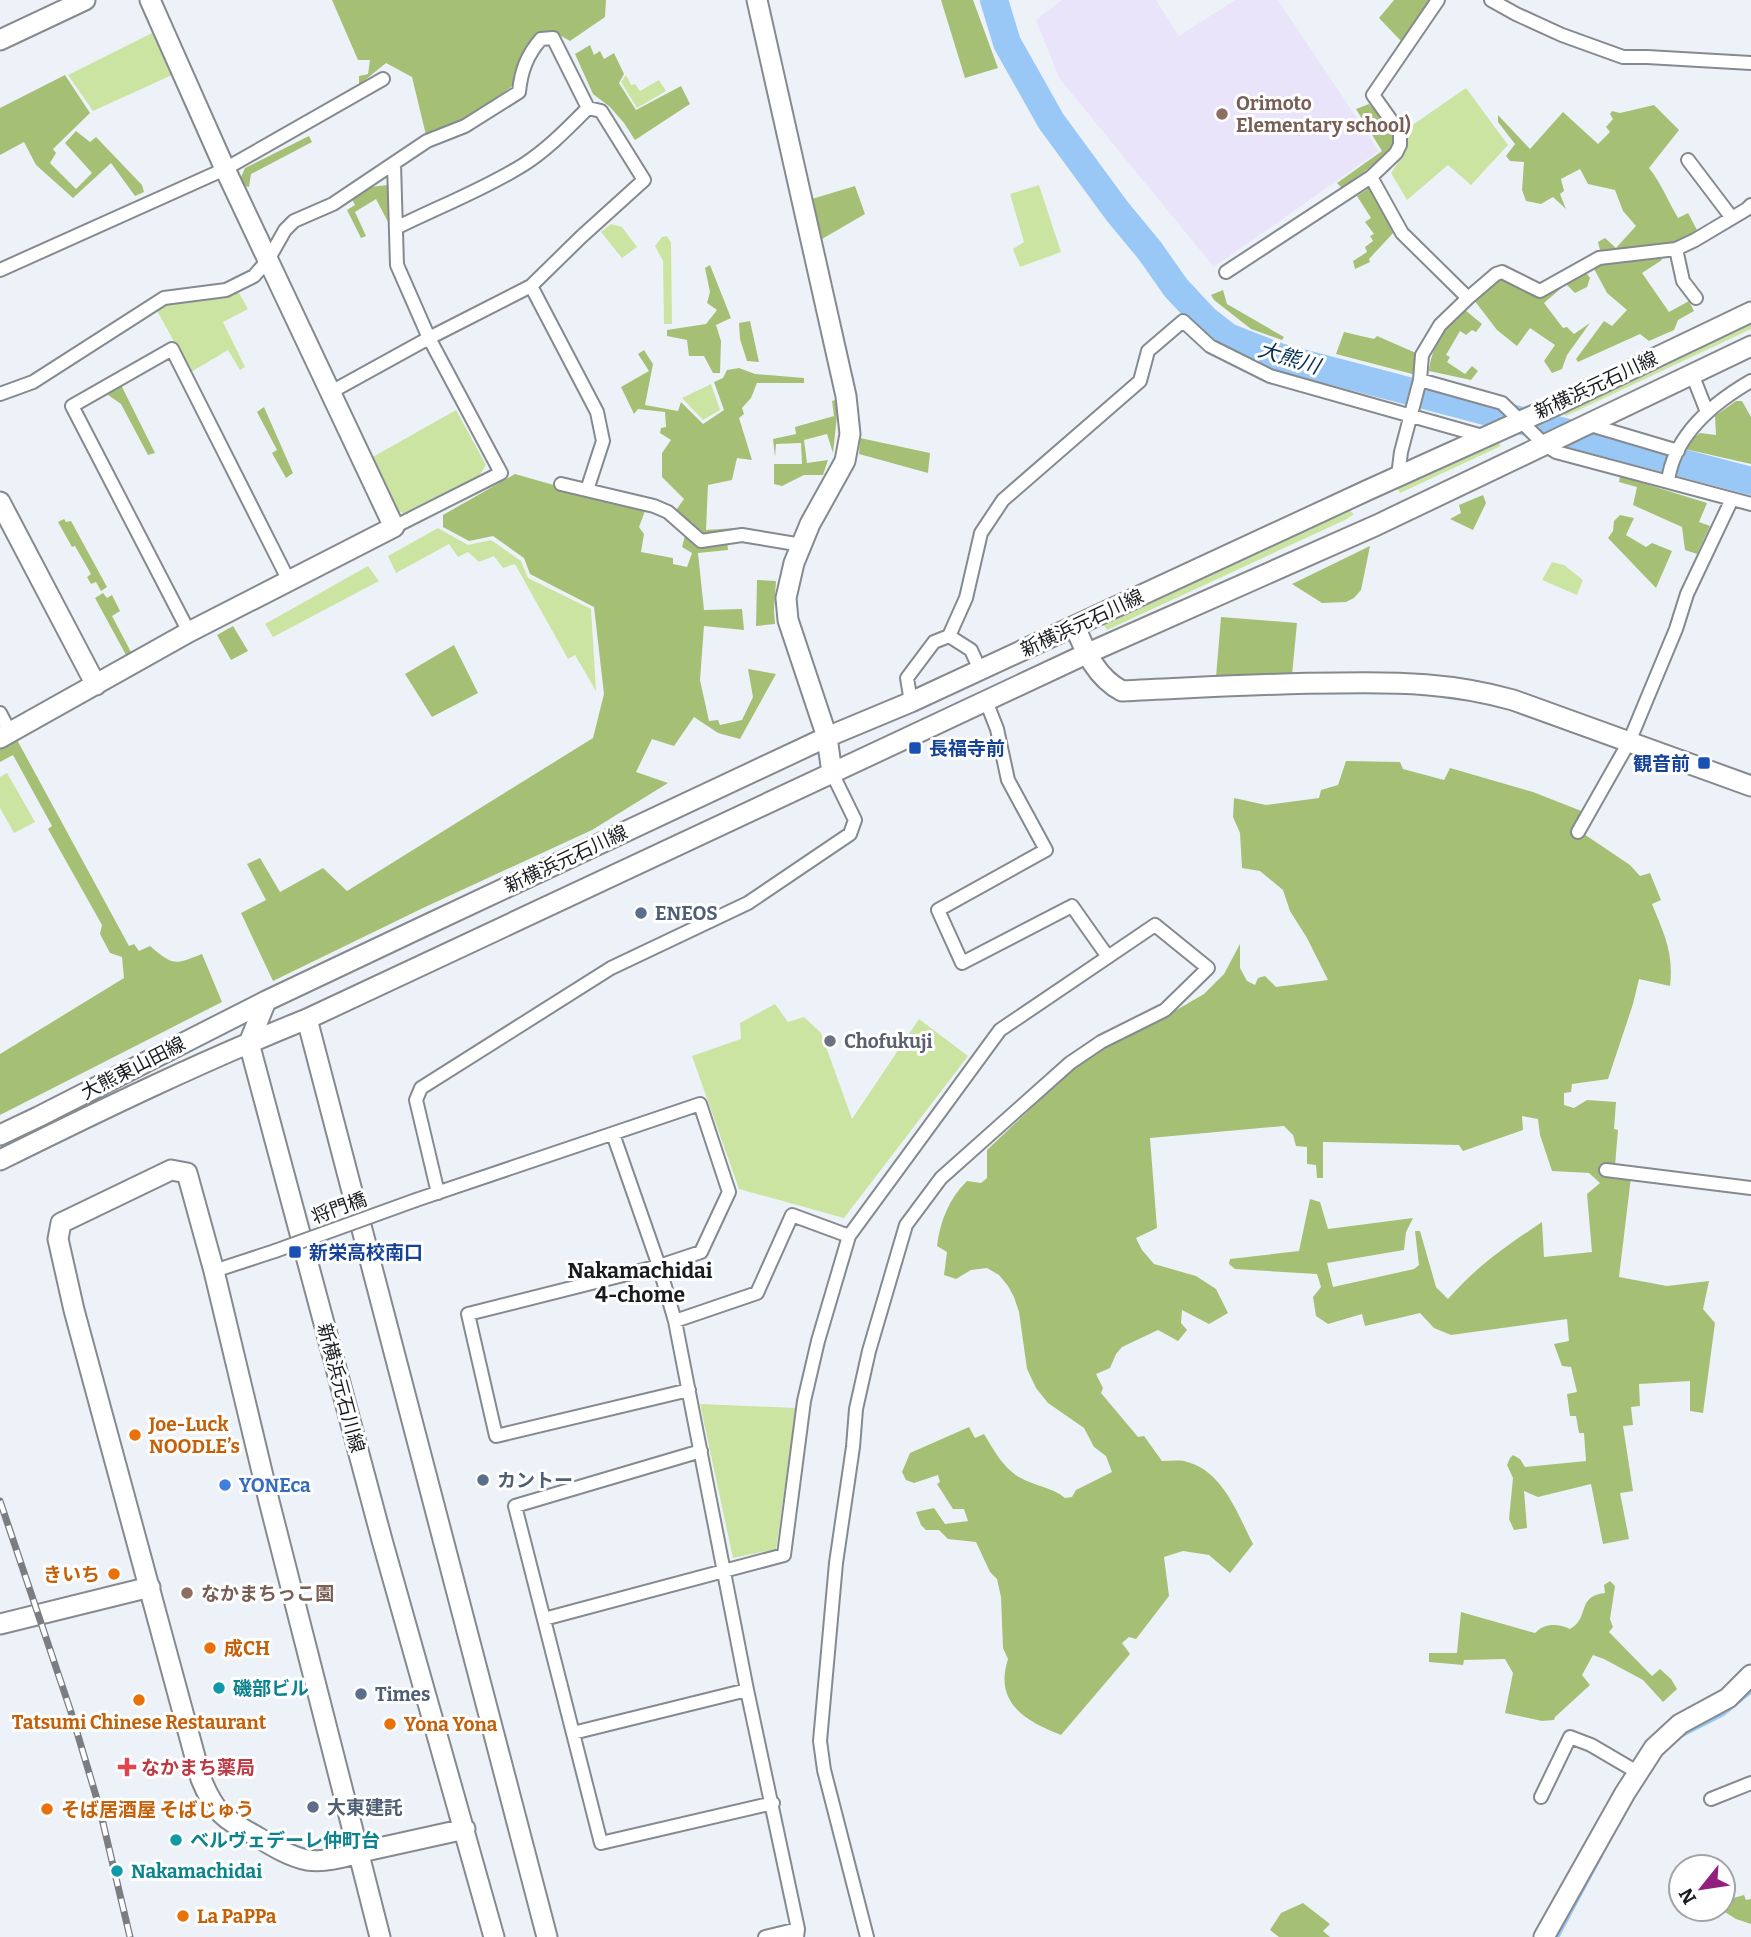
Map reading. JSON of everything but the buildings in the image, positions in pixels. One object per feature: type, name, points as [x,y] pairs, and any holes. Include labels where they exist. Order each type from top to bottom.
[{"type":"street","points":[[0,40],[85,0]]},
{"type":"street","points":[[150,0],[225,169],[394,527]]},
{"type":"street","points":[[439,1193],[416,1100],[421,1088],[611,968],[748,903],[850,834],[855,820],[832,773],[827,737],[788,620],[786,598],[794,563],[810,524],[845,461],[850,434],[846,396],[757,0]]},
{"type":"street","points":[[1226,272],[1371,177],[1396,153],[1401,141],[1399,129],[1373,96],[1438,0]]},
{"type":"street","points":[[1491,0],[1562,35],[1623,57],[1751,64]]},
{"type":"street","points":[[0,394],[33,382],[164,298],[226,290],[254,275],[268,260],[285,230],[294,221],[333,204],[427,141],[465,125],[519,92],[521,72],[531,50],[541,38],[552,38],[588,108],[601,111],[643,180],[531,286],[331,392]]},
{"type":"street","points":[[0,270],[225,169],[383,79]]},
{"type":"street","points":[[396,228],[525,164],[560,136],[588,108]]},
{"type":"street","points":[[1688,160],[1732,218]]},
{"type":"street","points":[[394,164],[397,265],[429,338],[501,473]]},
{"type":"street","points":[[1371,177],[1402,233],[1468,298]]},
{"type":"street","points":[[1398,476],[1401,452],[1420,380],[1423,355],[1440,324],[1496,274],[1502,272],[1540,291],[1599,258],[1676,249],[1751,205]]},
{"type":"street","points":[[1676,249],[1683,281],[1696,298]]},
{"type":"street","points":[[531,286],[597,412],[603,441],[587,490]]},
{"type":"street","name":"新横浜元石川線","points":[[266,1001],[827,737],[911,702],[1563,402],[1751,312]]},
{"type":"street","points":[[911,702],[907,678],[934,642],[949,636],[966,598],[981,533],[1003,500],[1140,381],[1148,351],[1183,321],[1210,346],[1270,376],[1486,436]]},
{"type":"street","name":"新横浜元石川線","points":[[494,1937],[382,1540],[249,1043],[307,1019],[1086,654],[1377,525],[1751,346]]},
{"type":"street","points":[[189,632],[72,406],[172,349],[289,581]]},
{"type":"street","points":[[1692,374],[1707,412]]},
{"type":"street","points":[[1420,380],[1502,403],[1556,452],[1669,479],[1751,504]]},
{"type":"street","points":[[1669,479],[1676,454],[1686,435],[1707,412],[1751,381]]},
{"type":"street","points":[[1587,424],[1676,454]]},
{"type":"street","points":[[0,713],[5,735],[189,632],[508,469],[515,469]]},
{"type":"street","points":[[561,484],[654,506],[668,512],[701,541],[742,535],[802,545]]},
{"type":"street","points":[[1578,832],[1629,742],[1676,629],[1687,594],[1732,499]]},
{"type":"street","points":[[0,502],[96,685]]},
{"type":"street","points":[[1075,626],[1086,654],[1110,685],[1122,691],[1293,683],[1407,682],[1449,686],[1513,700],[1751,786]]},
{"type":"street","points":[[949,636],[971,650],[980,670]]},
{"type":"street","points":[[986,701],[997,729],[1009,780],[1046,850],[938,911],[962,963],[1072,906],[1108,957]]},
{"type":"street","points":[[544,1619],[784,1555],[804,1401],[818,1341],[849,1236],[1000,1030],[1155,925],[1208,968],[1165,1010],[1101,1042],[1070,1063],[941,1178],[906,1225],[869,1351],[856,1409],[836,1563],[820,1741],[824,1770],[867,1937]]},
{"type":"street","points":[[249,1043],[266,1001],[307,1019],[547,1937]]},
{"type":"street","name":"大熊東山田線","points":[[0,1135],[266,1001]]},
{"type":"street","name":"大熊東山田線","points":[[0,1160],[117,1102],[249,1043]]},
{"type":"street","name":"将門橋","points":[[214,1271],[700,1104],[729,1192],[701,1252],[659,1266]]},
{"type":"street","points":[[613,1134],[659,1266],[675,1321],[747,1690],[773,1802],[798,1933],[765,1937]]},
{"type":"street","points":[[380,1937],[358,1853],[269,1501],[214,1271],[187,1172],[171,1170],[61,1223],[58,1239],[74,1310],[201,1779],[212,1804],[231,1822],[291,1856],[322,1861],[358,1853],[465,1829]]},
{"type":"street","points":[[1606,1170],[1751,1188]]},
{"type":"street","points":[[675,1321],[757,1293],[792,1215],[849,1236]]},
{"type":"street","points":[[659,1266],[468,1314],[496,1436],[689,1390]]},
{"type":"street","points":[[701,1451],[514,1506],[601,1843],[773,1802]]},
{"type":"street","points":[[0,1624],[150,1587]]},
{"type":"street","points":[[1544,1937],[1637,1772],[1654,1748],[1680,1724],[1728,1698],[1751,1675]]},
{"type":"street","points":[[573,1733],[747,1690]]},
{"type":"street","points":[[1541,1797],[1570,1737],[1591,1745],[1637,1772]]},
{"type":"street","points":[[1711,1799],[1751,1783]]},
{"type":"shaded area","name":"Orimoto Elementary school)","points":[[1062,0],[1156,0],[1179,36],[1235,0],[1278,0],[1379,151],[1214,267],[1059,78],[1036,20]]},
{"type":"green space","points":[[332,0],[606,0],[605,17],[570,41],[554,32],[536,35],[511,87],[461,123],[426,135],[412,77],[386,63],[359,85],[359,76],[368,74],[370,60],[358,60]]},
{"type":"green space","points":[[941,0],[973,0],[998,68],[965,78]]},
{"type":"green space","points":[[1394,0],[1429,0],[1401,41],[1379,18]]},
{"type":"green space","points":[[152,33],[172,75],[93,111],[68,75]]},
{"type":"green space","points":[[590,45],[594,55],[600,51],[604,59],[614,53],[624,74],[619,83],[636,110],[681,86],[690,104],[635,140],[610,107],[593,94],[575,54]]},
{"type":"green space","points":[[65,75],[90,113],[53,149],[56,153],[50,163],[76,189],[92,173],[65,143],[76,131],[90,142],[96,137],[142,185],[144,192],[135,196],[111,163],[73,198],[36,165],[24,142],[0,155],[0,108]]},
{"type":"green space","points":[[626,75],[631,85],[635,84],[640,91],[659,80],[666,91],[637,108],[621,82]]},
{"type":"green space","points":[[1466,88],[1508,145],[1471,185],[1448,165],[1407,200],[1391,173],[1404,154],[1411,126]]},
{"type":"green space","points":[[1369,104],[1391,130],[1394,143],[1392,151],[1342,188],[1337,183],[1382,151],[1356,109]]},
{"type":"green space","points":[[1654,105],[1679,130],[1649,168],[1678,218],[1688,213],[1697,230],[1715,220],[1716,224],[1675,246],[1601,254],[1598,242],[1605,238],[1616,248],[1636,226],[1623,211],[1615,190],[1588,184],[1580,169],[1561,179],[1564,191],[1560,194],[1566,209],[1553,197],[1541,204],[1526,201],[1522,190],[1524,162],[1510,161],[1506,156],[1515,144],[1498,122],[1498,115],[1530,149],[1563,112],[1598,144],[1610,132],[1606,127],[1613,119],[1610,114],[1612,111],[1620,113]]},
{"type":"green space","points":[[309,136],[312,142],[251,174],[249,187],[244,186],[241,177],[245,168]]},
{"type":"green space","points":[[388,185],[389,224],[376,199],[355,212],[366,236],[361,238],[347,210],[355,205],[352,199],[370,187]]},
{"type":"green space","points":[[1039,185],[1061,252],[1020,267],[1013,249],[1024,242],[1010,194]]},
{"type":"green space","points":[[855,186],[865,214],[822,239],[812,199]]},
{"type":"green space","points":[[1371,187],[1395,231],[1369,259],[1370,262],[1355,269],[1353,261],[1367,252],[1365,247],[1373,241],[1370,236],[1374,234],[1365,222],[1371,218],[1357,196]]},
{"type":"green space","points":[[611,224],[622,227],[637,247],[622,258],[601,232]]},
{"type":"green space","points":[[667,236],[671,243],[672,324],[664,324],[663,261],[655,246],[662,237]]},
{"type":"green space","points":[[1660,255],[1662,260],[1642,273],[1669,312],[1689,301],[1694,311],[1678,320],[1674,330],[1649,341],[1640,334],[1578,362],[1576,359],[1604,321],[1612,326],[1627,310],[1607,293],[1593,267],[1601,261]]},
{"type":"green space","points":[[710,265],[731,318],[716,325],[721,341],[720,373],[713,373],[704,356],[689,356],[687,340],[667,336],[667,330],[706,324],[717,310],[707,303],[710,292],[705,268]]},
{"type":"green space","points":[[1584,270],[1590,278],[1587,287],[1575,293],[1566,284],[1544,303],[1563,328],[1567,327],[1574,334],[1590,323],[1567,355],[1562,369],[1552,373],[1544,361],[1555,345],[1530,328],[1517,346],[1497,330],[1474,300],[1502,276],[1537,298]]},
{"type":"green space","points":[[1223,290],[1227,304],[1284,337],[1282,340],[1251,329],[1214,300],[1211,295]]},
{"type":"green space","points":[[238,291],[248,309],[223,322],[245,367],[240,370],[228,350],[191,372],[156,309],[164,303],[225,297]]},
{"type":"green space","points":[[1465,310],[1482,324],[1476,332],[1472,330],[1466,335],[1460,331],[1446,355],[1450,357],[1447,362],[1465,374],[1472,366],[1478,371],[1471,380],[1429,371],[1433,353],[1441,337]]},
{"type":"green space","points":[[750,321],[759,362],[747,361],[740,339],[739,323]]},
{"type":"green space","points":[[1751,322],[1751,329],[1566,416],[1561,411]]},
{"type":"green space","points":[[1344,332],[1374,339],[1377,336],[1416,353],[1416,375],[1336,354]]},
{"type":"green space","points":[[644,350],[653,364],[645,405],[678,411],[681,402],[703,424],[724,410],[714,382],[723,378],[727,370],[739,368],[755,374],[804,378],[804,383],[757,383],[751,398],[742,408],[744,414],[739,418],[752,460],[737,458],[732,480],[708,485],[706,530],[735,528],[734,534],[702,538],[674,513],[684,499],[662,477],[662,453],[671,440],[660,433],[661,428],[666,427],[665,412],[638,409],[634,414],[621,387],[649,371],[638,354]]},
{"type":"green space","points":[[711,384],[720,410],[703,420],[682,398]]},
{"type":"green space","points":[[121,385],[155,453],[148,455],[121,404],[108,395]]},
{"type":"green space","points":[[836,400],[833,453],[827,434],[804,440],[807,463],[828,460],[823,475],[804,475],[782,486],[774,484],[774,464],[802,464],[801,443],[776,444],[775,457],[773,439],[796,434],[795,427],[834,416],[832,401]]},
{"type":"green space","points":[[1736,401],[1742,401],[1751,417],[1751,464],[1685,449],[1687,443],[1700,433],[1716,435],[1715,416]]},
{"type":"green space","points":[[264,407],[293,473],[286,478],[272,453],[277,450],[257,412]]},
{"type":"green space","points":[[456,410],[486,465],[479,476],[404,513],[395,511],[371,458]]},
{"type":"green space","points":[[860,438],[930,453],[928,473],[859,454]]},
{"type":"green space","points":[[1497,440],[1501,446],[1400,493],[1397,488]]},
{"type":"green space","points":[[515,474],[645,511],[639,527],[644,534],[641,552],[673,558],[673,564],[687,567],[692,553],[682,547],[685,536],[694,545],[727,541],[728,550],[698,553],[704,610],[742,609],[744,630],[704,626],[700,680],[709,721],[718,720],[720,725],[742,720],[753,697],[748,669],[776,674],[740,739],[718,733],[694,717],[674,746],[652,739],[636,772],[668,783],[592,830],[273,981],[241,913],[266,900],[247,864],[260,858],[280,892],[323,868],[347,891],[593,738],[604,694],[594,607],[530,574],[524,558],[493,536],[469,541],[443,527],[443,515]]},
{"type":"green space","points":[[1620,476],[1707,503],[1699,522],[1710,526],[1697,554],[1685,550],[1682,527],[1633,505],[1637,487],[1619,482]]},
{"type":"green space","points":[[1483,495],[1486,503],[1473,530],[1450,519],[1461,513],[1459,505]]},
{"type":"green space","points":[[1349,510],[1354,514],[1347,519],[1107,630],[1104,625]]},
{"type":"green space","points":[[1620,515],[1634,518],[1626,535],[1646,547],[1652,543],[1672,551],[1656,588],[1608,538],[1613,531],[1614,521]]},
{"type":"green space","points":[[64,519],[66,522],[71,521],[107,587],[101,591],[96,582],[91,584],[87,577],[91,574],[58,522]]},
{"type":"green space","points":[[438,528],[468,545],[491,540],[521,561],[528,578],[591,609],[596,691],[575,655],[568,659],[515,564],[503,568],[494,556],[479,562],[468,552],[458,557],[449,544],[396,573],[388,556]]},
{"type":"green space","points":[[1370,546],[1361,590],[1346,602],[1322,603],[1292,584]]},
{"type":"green space","points":[[1552,562],[1564,565],[1583,580],[1577,595],[1542,580]]},
{"type":"green space","points":[[368,566],[379,581],[273,637],[265,624]]},
{"type":"green space","points":[[757,580],[776,581],[775,624],[756,626]]},
{"type":"green space","points":[[103,593],[107,598],[112,595],[120,611],[112,616],[131,652],[126,655],[95,598]]},
{"type":"green space","points":[[1221,617],[1297,623],[1292,675],[1216,677]]},
{"type":"green space","points":[[233,626],[248,651],[231,660],[217,635]]},
{"type":"green space","points":[[454,645],[478,693],[432,717],[405,674]]},
{"type":"green space","points":[[16,738],[129,946],[134,944],[139,951],[150,946],[174,962],[202,954],[222,1002],[0,1115],[0,1054],[124,978],[122,957],[110,953],[100,934],[102,925],[48,829],[52,826],[13,755],[0,762],[0,746]]},
{"type":"green space","points":[[1346,761],[1400,762],[1403,769],[1444,780],[1450,768],[1533,792],[1584,812],[1575,828],[1630,865],[1640,876],[1650,873],[1661,900],[1652,904],[1669,953],[1670,986],[1639,979],[1608,1079],[1572,1084],[1571,1092],[1564,1093],[1564,1105],[1574,1108],[1587,1100],[1616,1102],[1614,1129],[1618,1130],[1615,1166],[1632,1169],[1619,1277],[1667,1286],[1709,1281],[1703,1309],[1715,1323],[1703,1413],[1690,1411],[1690,1381],[1639,1384],[1640,1406],[1631,1407],[1633,1425],[1623,1426],[1633,1491],[1620,1493],[1629,1539],[1603,1544],[1591,1484],[1538,1497],[1524,1491],[1527,1528],[1514,1530],[1509,1519],[1513,1478],[1507,1465],[1513,1455],[1520,1459],[1525,1467],[1586,1461],[1584,1433],[1579,1433],[1576,1416],[1570,1416],[1567,1394],[1577,1392],[1571,1367],[1562,1366],[1554,1344],[1569,1341],[1567,1319],[1451,1335],[1434,1328],[1420,1313],[1365,1326],[1362,1314],[1328,1324],[1316,1316],[1313,1297],[1321,1287],[1317,1274],[1235,1269],[1229,1264],[1230,1259],[1299,1251],[1310,1199],[1320,1202],[1328,1229],[1413,1218],[1406,1232],[1404,1250],[1327,1263],[1333,1287],[1414,1269],[1419,1265],[1415,1231],[1420,1231],[1436,1287],[1448,1299],[1481,1266],[1542,1222],[1544,1257],[1592,1252],[1587,1194],[1600,1183],[1589,1173],[1552,1171],[1540,1135],[1538,1119],[1522,1116],[1523,1130],[1463,1151],[1459,1145],[1323,1142],[1323,1178],[1317,1178],[1316,1165],[1307,1164],[1307,1147],[1296,1146],[1293,1135],[1284,1126],[1150,1138],[1157,1228],[1136,1238],[1154,1264],[1196,1276],[1216,1289],[1228,1313],[1209,1324],[1182,1310],[1181,1323],[1187,1330],[1178,1341],[1158,1330],[1122,1347],[1110,1368],[1096,1374],[1103,1388],[1101,1393],[1138,1437],[1144,1436],[1162,1461],[1184,1461],[1198,1466],[1219,1483],[1253,1544],[1230,1573],[1209,1555],[1183,1551],[1164,1557],[1169,1596],[1136,1639],[1129,1637],[1122,1643],[1130,1654],[1061,1735],[1024,1716],[1009,1698],[1005,1687],[1008,1659],[1003,1648],[1001,1597],[997,1579],[990,1572],[976,1542],[948,1539],[939,1530],[926,1530],[916,1512],[934,1508],[945,1524],[968,1521],[964,1509],[953,1509],[937,1484],[940,1482],[938,1475],[914,1483],[906,1480],[902,1472],[910,1453],[969,1427],[975,1438],[984,1434],[999,1458],[1013,1473],[1065,1498],[1072,1497],[1076,1490],[1112,1472],[1106,1456],[1094,1447],[1084,1428],[1048,1403],[1036,1388],[1027,1369],[1019,1312],[1014,1297],[999,1275],[987,1268],[971,1270],[956,1279],[944,1275],[947,1252],[937,1246],[940,1228],[950,1203],[967,1181],[981,1183],[987,1178],[987,1150],[1065,1076],[1096,1051],[1204,994],[1224,974],[1240,944],[1240,968],[1247,981],[1255,985],[1258,978],[1265,976],[1276,987],[1328,980],[1290,911],[1283,890],[1260,871],[1242,868],[1240,833],[1233,817],[1234,798],[1266,805],[1319,798],[1321,790],[1338,785]]},
{"type":"green space","points":[[7,773],[35,822],[14,833],[0,808],[0,777]]},
{"type":"green space","points":[[775,1004],[788,1022],[804,1017],[821,1033],[852,1119],[919,1019],[968,1056],[844,1218],[739,1189],[692,1056],[741,1039],[740,1023]]},
{"type":"green space","points":[[700,1404],[796,1408],[776,1549],[733,1558]]},
{"type":"green space","points":[[1610,1581],[1615,1586],[1610,1619],[1613,1627],[1609,1632],[1652,1676],[1660,1669],[1671,1679],[1677,1689],[1663,1702],[1643,1680],[1593,1655],[1582,1675],[1590,1685],[1554,1720],[1542,1721],[1505,1713],[1513,1673],[1505,1659],[1464,1660],[1463,1665],[1429,1662],[1429,1653],[1457,1653],[1461,1612],[1535,1633],[1551,1625],[1570,1629],[1580,1619],[1590,1598],[1605,1593],[1604,1585]]},
{"type":"green space","points":[[1744,1895],[1746,1900],[1751,1899],[1751,1924],[1737,1919],[1737,1897]]},
{"type":"green space","points":[[1303,1903],[1330,1924],[1323,1931],[1330,1937],[1279,1937],[1270,1930],[1281,1913]]},
{"type":"waterway","name":"大熊川","points":[[994,0],[1007,43],[1051,121],[1176,288],[1206,320],[1228,337],[1279,357],[1751,481]]},
{"type":"waterway","points":[[1678,1737],[1723,1714],[1751,1691]]},
{"type":"waterway","points":[[1557,1937],[1601,1855]]},
{"type":"railway","points":[[0,1501],[71,1712],[99,1806],[130,1937]]},
{"type":"place","name":"Orimoto Elementary school)","points":[[1222,114]]},
{"type":"place","name":"長福寺前","points":[[915,748]]},
{"type":"place","name":"観音前","points":[[1704,763]]},
{"type":"place","name":"ENEOS","points":[[641,913]]},
{"type":"place","name":"Chofukuji","points":[[830,1041]]},
{"type":"place","name":"新栄高校南口","points":[[295,1252]]},
{"type":"place","name":"Joe-Luck NOODLE’s","points":[[135,1435]]},
{"type":"place","name":"カントー","points":[[483,1480]]},
{"type":"place","name":"YONEca","points":[[225,1485]]},
{"type":"place","name":"きいち","points":[[114,1574]]},
{"type":"place","name":"なかまちっこ園","points":[[187,1593]]},
{"type":"place","name":"成CH","points":[[210,1648]]},
{"type":"place","name":"磯部ビル","points":[[219,1688]]},
{"type":"place","name":"Times","points":[[361,1694]]},
{"type":"place","name":"Tatsumi Chinese Restaurant","points":[[139,1700]]},
{"type":"place","name":"Yona Yona","points":[[390,1724]]},
{"type":"place","name":"なかまち薬局","points":[[127,1767]]},
{"type":"place","name":"大東建託","points":[[313,1807]]},
{"type":"place","name":"そば居酒屋 そばじゅう","points":[[47,1809]]},
{"type":"place","name":"ベルヴェデーレ仲町台","points":[[176,1840]]},
{"type":"place","name":"Nakamachidai","points":[[117,1871]]},
{"type":"place","name":"La PaPPa","points":[[183,1916]]},
{"type":"district","name":"Nakamachidai 4-chome","points":[[640,1283]]}]
